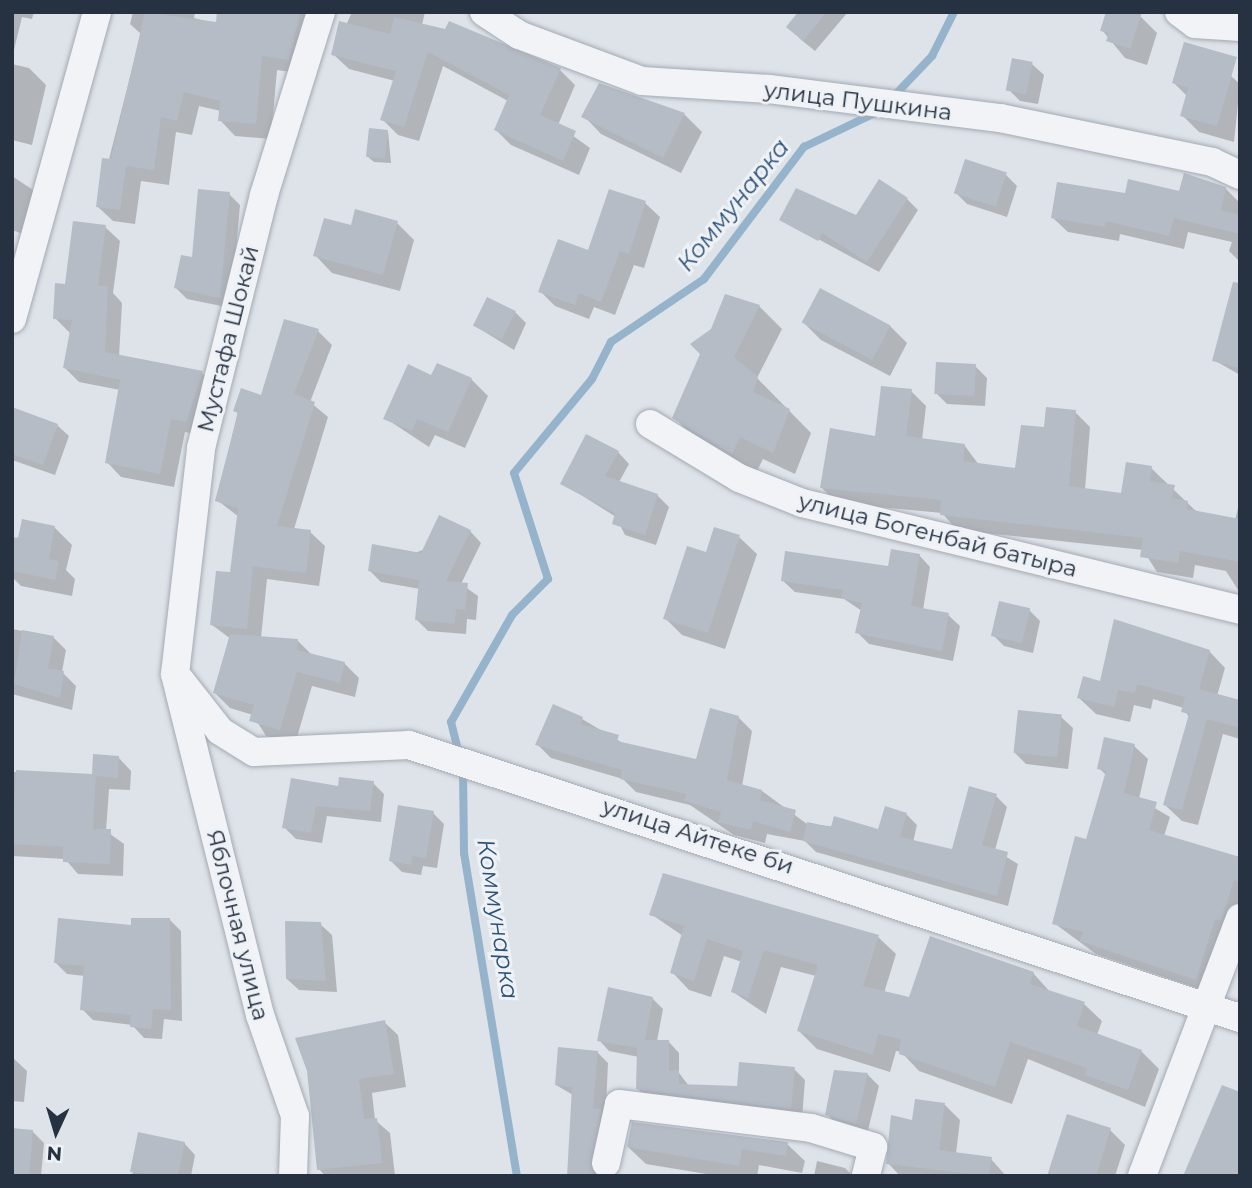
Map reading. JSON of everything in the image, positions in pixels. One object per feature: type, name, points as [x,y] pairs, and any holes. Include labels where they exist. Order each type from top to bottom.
[{"type":"street","points":[[12,319],[97,12]]},
{"type":"street","name":"Мустафа Шокай","points":[[175,674],[201,448],[264,195],[321,12]]},
{"type":"street","name":"улица Пушкина","points":[[484,12],[519,35],[642,81],[769,89],[1000,118],[1212,162],[1240,175]]},
{"type":"street","points":[[1179,12],[1195,24],[1240,27]]},
{"type":"street","name":"улица Богенбай батыра","points":[[650,424],[739,478],[802,503],[1240,610]]},
{"type":"street","name":"улица Айтеке би","points":[[175,674],[220,731],[254,752],[409,745],[484,767],[1211,1005],[1240,1018]]},
{"type":"street","name":"Яблочная улица","points":[[175,674],[260,1015],[295,1116],[293,1176]]},
{"type":"street","points":[[1142,1176],[1211,1005],[1240,918]]},
{"type":"street","points":[[606,1163],[619,1104],[811,1128],[873,1147],[866,1176]]},
{"type":"building","points":[[145,12],[216,22],[217,12],[300,12],[289,60],[262,56],[256,124],[218,121],[220,101],[184,92],[177,121],[161,117],[154,170],[126,166],[120,210],[96,207],[102,158],[111,159]]},
{"type":"building","points":[[798,12],[827,12],[803,41],[786,27]]},
{"type":"building","points":[[1106,12],[1142,12],[1130,49],[1106,41],[1109,33],[1100,31]]},
{"type":"building","points":[[394,17],[445,29],[449,21],[561,68],[540,115],[576,131],[563,161],[494,130],[509,95],[428,52],[404,127],[380,120],[396,71],[331,55],[339,21],[390,34]]},
{"type":"building","points":[[1184,42],[1237,57],[1217,126],[1180,116],[1188,88],[1172,83]]},
{"type":"building","points":[[1012,58],[1033,62],[1026,94],[1006,90]]},
{"type":"building","points":[[599,83],[685,113],[663,158],[581,117]]},
{"type":"building","points":[[369,128],[388,130],[385,159],[366,157]]},
{"type":"building","points":[[965,159],[1007,173],[996,207],[954,193]]},
{"type":"building","points":[[1184,173],[1226,187],[1221,210],[1240,215],[1240,234],[1174,218],[1169,236],[1106,221],[1105,227],[1051,218],[1057,182],[1125,193],[1128,179],[1179,191]]},
{"type":"building","points":[[879,179],[908,198],[867,262],[822,233],[818,241],[779,220],[796,188],[856,215]]},
{"type":"building","points":[[198,189],[230,192],[220,298],[174,288],[181,255],[192,257]]},
{"type":"building","points":[[609,189],[646,201],[629,254],[620,251],[601,302],[579,293],[575,305],[538,292],[558,239],[588,250]]},
{"type":"building","points":[[355,209],[398,221],[383,275],[313,256],[324,218],[351,225]]},
{"type":"building","points":[[73,221],[106,225],[98,286],[108,286],[105,352],[203,371],[186,422],[171,419],[160,474],[105,463],[120,380],[63,368],[72,320],[53,319],[55,283],[65,284]]},
{"type":"building","points":[[1233,282],[1240,283],[1240,368],[1212,361]]},
{"type":"building","points":[[820,288],[891,326],[872,360],[802,322]]},
{"type":"building","points":[[725,294],[760,305],[734,357],[758,377],[753,392],[790,409],[773,453],[740,437],[732,454],[672,418],[700,354],[690,344],[711,329]]},
{"type":"building","points":[[487,297],[516,311],[502,340],[473,326]]},
{"type":"building","points":[[284,319],[319,329],[294,394],[315,402],[277,526],[311,530],[306,573],[253,566],[247,629],[210,625],[216,571],[230,572],[238,508],[215,501],[238,413],[233,411],[241,388],[261,395]]},
{"type":"building","points":[[936,362],[976,364],[974,396],[934,394]]},
{"type":"building","points":[[437,363],[472,378],[448,432],[417,419],[412,431],[383,419],[408,364],[431,375]]},
{"type":"building","points":[[881,386],[912,389],[906,436],[965,444],[963,461],[1015,468],[1021,425],[1044,427],[1046,407],[1076,410],[1069,486],[1121,493],[1126,462],[1152,466],[1150,481],[1175,485],[1172,498],[1188,501],[1187,509],[1240,519],[1240,562],[1180,551],[1178,563],[1140,557],[1143,538],[940,515],[941,500],[820,488],[830,428],[875,436]]},
{"type":"building","points":[[12,407],[58,424],[43,465],[12,454]]},
{"type":"building","points":[[586,434],[619,451],[605,476],[658,494],[645,535],[612,524],[615,513],[560,484]]},
{"type":"building","points":[[439,515],[471,530],[446,581],[468,583],[465,610],[456,609],[455,624],[415,620],[419,580],[368,571],[372,544],[421,553]]},
{"type":"building","points":[[22,519],[55,526],[49,559],[59,561],[55,580],[12,571],[12,537],[18,538]]},
{"type":"building","points":[[714,527],[740,535],[708,633],[663,619],[687,546],[706,552]]},
{"type":"building","points":[[891,549],[920,554],[911,606],[949,613],[942,651],[855,633],[862,603],[841,598],[843,590],[781,581],[785,551],[888,566]]},
{"type":"building","points":[[999,601],[1030,608],[1022,643],[991,636]]},
{"type":"building","points":[[1114,619],[1210,650],[1199,689],[1240,700],[1240,728],[1207,719],[1182,810],[1163,805],[1189,714],[1181,712],[1185,697],[1137,684],[1135,693],[1118,690],[1114,707],[1077,698],[1083,676],[1100,681]]},
{"type":"building","points":[[22,630],[54,636],[48,669],[64,671],[60,698],[14,684]]},
{"type":"building","points":[[230,634],[298,639],[297,650],[345,662],[340,683],[297,672],[280,730],[249,721],[254,705],[213,693]]},
{"type":"building","points":[[553,704],[583,717],[581,724],[619,735],[617,741],[696,759],[710,708],[739,716],[727,780],[762,790],[760,800],[796,810],[790,832],[753,821],[751,830],[718,822],[721,812],[684,801],[686,794],[620,779],[622,770],[535,745]]},
{"type":"building","points":[[1018,710],[1062,715],[1057,757],[1014,753]]},
{"type":"building","points":[[1104,737],[1135,744],[1124,793],[1157,802],[1149,830],[1240,857],[1240,882],[1234,880],[1221,921],[1215,919],[1196,980],[1080,941],[1083,932],[1052,924],[1075,836],[1086,839],[1106,771],[1097,769]]},
{"type":"building","points":[[93,754],[119,756],[118,778],[96,776],[93,829],[111,829],[110,864],[63,862],[63,847],[12,844],[16,770],[92,774]]},
{"type":"building","points":[[339,777],[374,781],[370,811],[316,806],[311,833],[282,828],[291,778],[338,786]]},
{"type":"building","points":[[969,786],[997,794],[982,845],[1008,852],[997,896],[803,841],[807,822],[831,827],[834,816],[878,829],[885,806],[907,813],[900,837],[952,849]]},
{"type":"building","points":[[398,805],[434,811],[426,858],[412,856],[411,865],[389,861]]},
{"type":"building","points":[[663,873],[879,935],[863,986],[909,997],[930,936],[1034,972],[1030,984],[1085,1002],[1077,1026],[1142,1050],[1128,1090],[1085,1075],[1087,1068],[1010,1042],[995,1087],[899,1054],[901,1039],[878,1034],[873,1055],[797,1031],[818,965],[764,950],[748,998],[731,992],[743,951],[707,939],[694,981],[670,973],[684,926],[649,915]]},
{"type":"building","points":[[58,918],[131,925],[131,918],[170,918],[171,1010],[153,1009],[151,1029],[130,1027],[131,1015],[80,1010],[84,966],[54,963]]},
{"type":"building","points":[[285,921],[321,922],[326,981],[286,979]]},
{"type":"building","points":[[608,987],[653,997],[645,1040],[669,1040],[669,1071],[679,1070],[679,1084],[737,1086],[739,1062],[795,1067],[791,1109],[636,1089],[637,1048],[597,1041]]},
{"type":"building","points":[[385,1020],[394,1074],[359,1079],[364,1119],[377,1118],[382,1163],[317,1170],[307,1071],[295,1038]]},
{"type":"building","points":[[558,1047],[598,1051],[593,1108],[601,1109],[592,1176],[567,1176],[572,1087],[555,1085]]},
{"type":"building","points":[[834,1070],[868,1073],[856,1124],[825,1115]]},
{"type":"building","points":[[1222,1085],[1240,1092],[1240,1176],[1183,1176]]},
{"type":"building","points":[[915,1099],[945,1103],[939,1150],[992,1157],[989,1176],[886,1164],[891,1115],[912,1120]]},
{"type":"building","points":[[1067,1114],[1111,1128],[1096,1176],[1047,1176]]},
{"type":"building","points":[[632,1122],[788,1142],[786,1156],[742,1149],[739,1166],[627,1147]]},
{"type":"building","points":[[12,1128],[33,1130],[29,1176],[12,1176]]},
{"type":"building","points":[[138,1132],[185,1142],[178,1176],[130,1172]]},
{"type":"waterway","name":"Коммунарка","points":[[893,97],[932,56],[954,12]]},
{"type":"waterway","name":"Коммунарка","points":[[459,754],[451,722],[512,615],[548,579],[514,473],[592,379],[611,342],[704,279],[804,147],[879,111]]},
{"type":"waterway","name":"Коммунарка","points":[[463,770],[464,853],[517,1176]]}]
